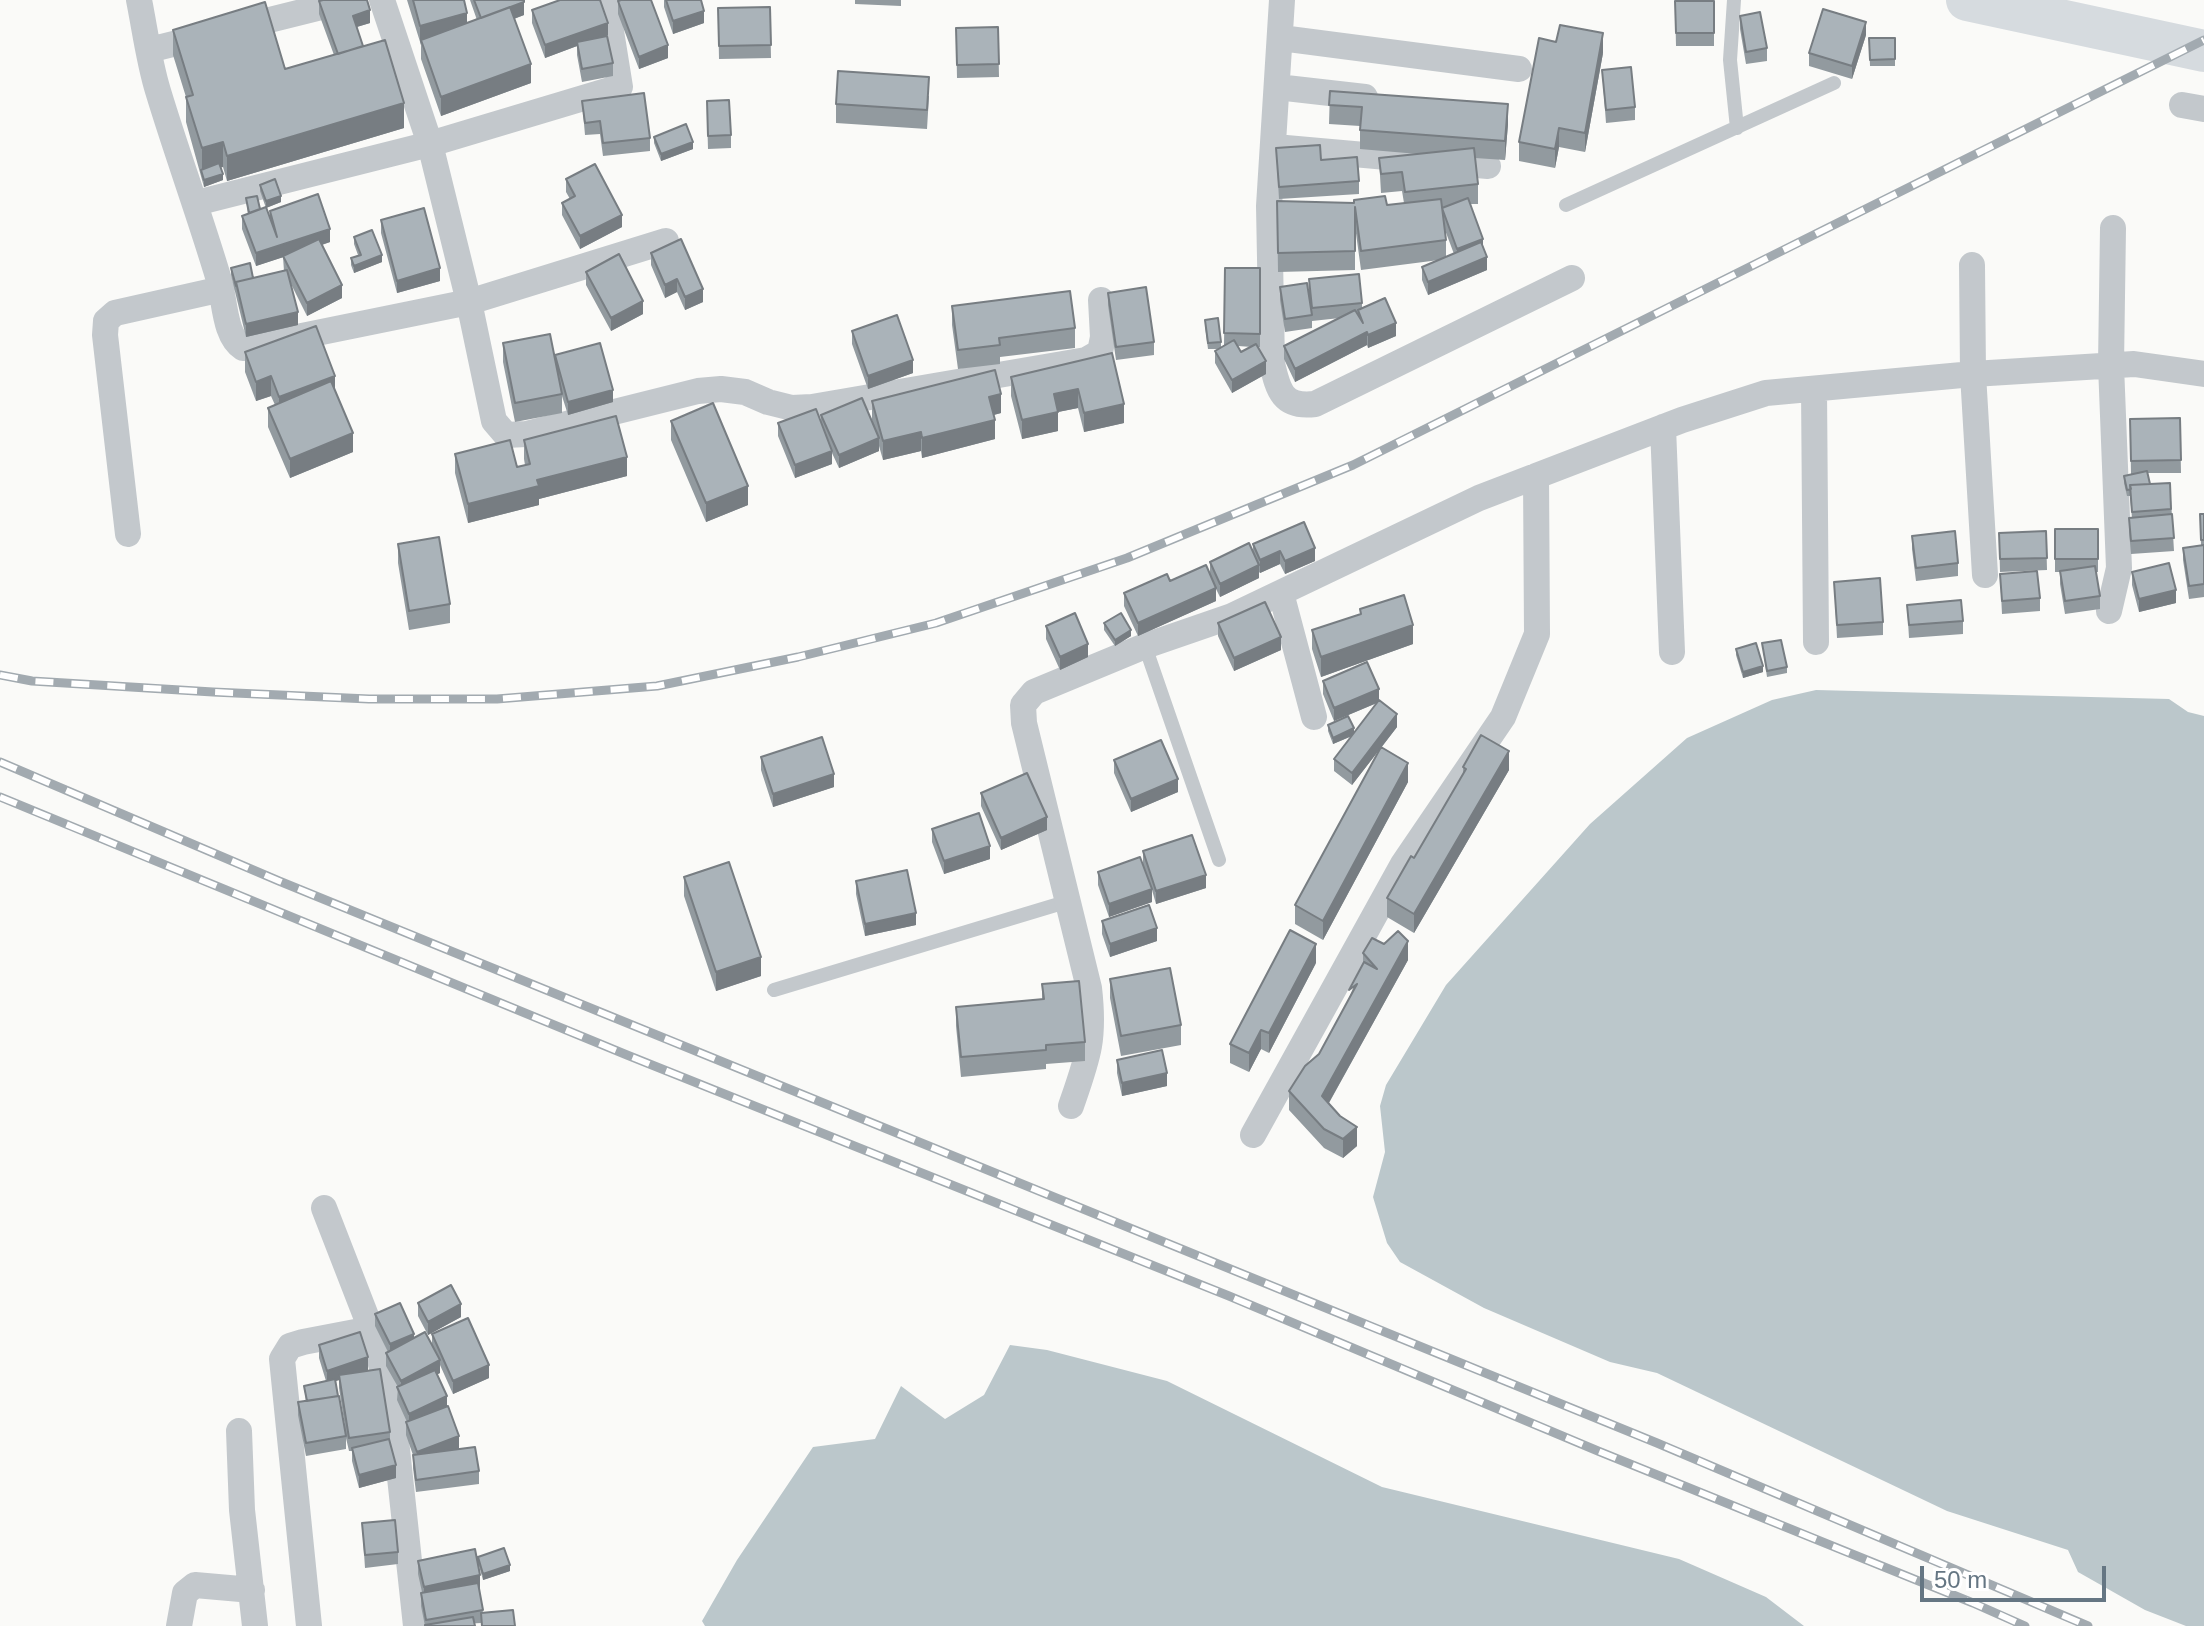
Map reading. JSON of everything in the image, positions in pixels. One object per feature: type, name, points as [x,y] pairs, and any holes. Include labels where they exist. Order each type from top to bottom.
[{"type":"main road","points":[[1967,0],[2204,51]]},
{"type":"main road","points":[[2096,0],[2204,22]]},
{"type":"street","points":[[139,0],[157,89],[196,203],[222,289],[231,333],[235,343],[243,348],[469,302],[666,241]]},
{"type":"street","points":[[149,50],[350,0]]},
{"type":"street","points":[[382,0],[430,144],[469,302],[494,421],[506,435],[526,434],[698,391],[721,389],[745,392],[792,408],[812,407],[1086,360],[1100,352],[1103,337],[1101,300]]},
{"type":"street","points":[[196,203],[430,144],[620,87],[606,0]]},
{"type":"street","points":[[1282,0],[1269,206],[1272,363],[1285,399],[1299,406],[1315,404],[1572,278]]},
{"type":"street","points":[[1281,38],[1519,69]]},
{"type":"street","points":[[1277,87],[1384,100]]},
{"type":"street","points":[[1274,146],[1488,166]]},
{"type":"street","points":[[1269,206],[1300,207]]},
{"type":"street","points":[[2109,611],[2119,568],[2111,365],[2113,228]]},
{"type":"street","points":[[1972,265],[1973,374],[1985,575]]},
{"type":"street","points":[[128,534],[105,335],[106,321],[115,313],[222,289]]},
{"type":"street","points":[[1071,1106],[1090,1053],[1093,1022],[1089,988],[1069,901],[1024,723],[1023,705],[1034,692],[1145,646],[1232,616],[1479,498],[1663,427],[1766,393],[1973,374],[2134,364],[2204,374]]},
{"type":"street","points":[[1814,389],[1816,642]]},
{"type":"street","points":[[1663,427],[1672,652]]},
{"type":"street","points":[[1253,1135],[1403,864],[1503,717],[1537,634],[1536,476]]},
{"type":"street","points":[[1281,593],[1314,717]]},
{"type":"street","points":[[324,1208],[371,1329],[392,1403],[416,1626]]},
{"type":"street","points":[[309,1626],[282,1359],[290,1346],[371,1329]]},
{"type":"street","points":[[239,1431],[242,1510],[255,1626]]},
{"type":"street","points":[[179,1626],[185,1593],[195,1585],[252,1590]]},
{"type":"lane","points":[[1734,0],[1730,60],[1737,128]]},
{"type":"lane","points":[[1566,205],[1834,83]]},
{"type":"lane","points":[[1145,646],[1219,860]]},
{"type":"lane","points":[[774,990],[1069,901]]},
{"type":"shaded area","points":[[1816,690],[2169,699],[2188,712],[2204,716],[2204,1626],[2186,1626],[2145,1610],[2078,1572],[2068,1550],[1947,1511],[1657,1373],[1610,1362],[1484,1308],[1400,1262],[1387,1243],[1373,1197],[1385,1152],[1380,1106],[1386,1085],[1446,985],[1590,824],[1687,738],[1772,700]]},
{"type":"shaded area","points":[[1010,1345],[1047,1350],[1167,1381],[1382,1487],[1679,1559],[1766,1597],[1804,1626],[705,1626],[702,1621],[737,1560],[813,1447],[875,1439],[901,1386],[945,1419],[984,1395]]},
{"type":"building","points":[[367,0],[370,10],[353,16],[363,46],[338,54],[319,1]]},
{"type":"building","points":[[413,0],[464,0],[467,13],[420,26]]},
{"type":"building","points":[[474,0],[524,0],[524,2],[481,18]]},
{"type":"building","points":[[560,0],[600,0],[608,23],[545,45],[532,10]]},
{"type":"building","points":[[651,0],[668,45],[639,57],[618,1]]},
{"type":"building","points":[[666,0],[701,0],[704,11],[673,21]]},
{"type":"building","points":[[1675,1],[1714,1],[1714,33],[1676,33]]},
{"type":"building","points":[[265,2],[285,69],[385,40],[404,103],[227,156],[223,142],[202,148],[186,97],[193,95],[173,30]]},
{"type":"building","points":[[510,7],[531,64],[441,97],[421,40]]},
{"type":"building","points":[[770,7],[771,45],[719,46],[718,8]]},
{"type":"building","points":[[1823,9],[1866,22],[1852,66],[1809,53]]},
{"type":"building","points":[[1760,12],[1767,48],[1746,52],[1740,16]]},
{"type":"building","points":[[1560,25],[1603,33],[1585,133],[1559,128],[1555,149],[1519,142],[1539,38],[1556,42]]},
{"type":"building","points":[[998,27],[999,64],[957,65],[956,28]]},
{"type":"building","points":[[607,36],[613,63],[582,69],[577,42]]},
{"type":"building","points":[[1869,38],[1895,38],[1895,59],[1870,60]]},
{"type":"building","points":[[1631,67],[1635,107],[1606,110],[1602,70]]},
{"type":"building","points":[[838,71],[929,77],[927,110],[836,104]]},
{"type":"building","points":[[1330,91],[1508,104],[1505,141],[1360,130],[1362,107],[1329,105]]},
{"type":"building","points":[[644,93],[650,138],[603,143],[600,121],[585,123],[582,101]]},
{"type":"building","points":[[729,100],[731,135],[708,136],[707,101]]},
{"type":"building","points":[[686,124],[693,142],[661,154],[654,137]]},
{"type":"building","points":[[1320,145],[1321,160],[1357,157],[1359,181],[1279,187],[1276,148]]},
{"type":"building","points":[[1474,148],[1478,184],[1405,192],[1402,172],[1381,174],[1379,158]]},
{"type":"building","points":[[219,163],[223,174],[204,180],[201,170]]},
{"type":"building","points":[[595,164],[622,215],[580,236],[562,203],[575,196],[566,179]]},
{"type":"building","points":[[275,179],[281,196],[266,201],[260,185]]},
{"type":"building","points":[[318,194],[330,229],[256,253],[242,216],[266,207],[277,237],[270,211]]},
{"type":"building","points":[[257,196],[260,209],[249,213],[246,198]]},
{"type":"building","points":[[1385,196],[1387,205],[1441,199],[1446,240],[1361,251],[1355,207],[1355,251],[1278,253],[1277,201],[1354,203],[1354,200]]},
{"type":"building","points":[[1468,198],[1483,239],[1457,249],[1442,208]]},
{"type":"building","points":[[424,208],[440,268],[397,281],[381,220]]},
{"type":"building","points":[[372,230],[382,255],[354,266],[351,258],[361,255],[354,237]]},
{"type":"building","points":[[319,239],[342,285],[307,303],[283,256]]},
{"type":"building","points":[[681,239],[703,289],[685,297],[677,279],[665,285],[651,253]]},
{"type":"building","points":[[1481,242],[1487,257],[1428,282],[1422,267]]},
{"type":"building","points":[[619,254],[643,301],[611,318],[586,272]]},
{"type":"building","points":[[250,263],[253,278],[236,282],[236,286],[231,268]]},
{"type":"building","points":[[1225,268],[1260,268],[1260,334],[1224,333]]},
{"type":"building","points":[[287,270],[298,312],[246,324],[236,282]]},
{"type":"building","points":[[1359,274],[1362,303],[1312,308],[1309,279]]},
{"type":"building","points":[[1307,283],[1312,315],[1285,319],[1280,287]]},
{"type":"building","points":[[1146,287],[1154,342],[1116,347],[1108,293]]},
{"type":"building","points":[[1070,291],[1075,328],[999,338],[1000,345],[958,350],[952,306]]},
{"type":"building","points":[[1385,298],[1396,323],[1368,335],[1367,332],[1295,369],[1284,346],[1355,310],[1363,323],[1358,310]]},
{"type":"building","points":[[897,315],[913,360],[868,376],[852,331]]},
{"type":"building","points":[[1218,318],[1221,342],[1208,343],[1205,320]]},
{"type":"building","points":[[316,326],[335,376],[279,397],[271,376],[256,382],[245,352]]},
{"type":"building","points":[[550,334],[562,394],[515,403],[503,343]]},
{"type":"building","points":[[1234,340],[1241,352],[1256,344],[1266,361],[1232,380],[1215,351]]},
{"type":"building","points":[[600,343],[613,390],[568,402],[555,355]]},
{"type":"building","points":[[1112,353],[1124,404],[1084,413],[1078,389],[1054,394],[1058,412],[1022,420],[1011,377]]},
{"type":"building","points":[[995,370],[1001,394],[989,397],[995,420],[922,438],[921,432],[883,441],[872,401]]},
{"type":"building","points":[[331,381],[353,433],[290,459],[268,408]]},
{"type":"building","points":[[862,398],[879,438],[839,455],[821,415]]},
{"type":"building","points":[[713,403],[748,486],[706,503],[671,421]]},
{"type":"building","points":[[816,409],[832,451],[795,465],[778,423]]},
{"type":"building","points":[[616,416],[627,457],[537,480],[539,486],[468,504],[455,454],[510,440],[517,467],[530,464],[524,440]]},
{"type":"building","points":[[2180,418],[2181,460],[2131,461],[2130,419]]},
{"type":"building","points":[[2147,471],[2150,484],[2130,485],[2131,489],[2127,490],[2124,476]]},
{"type":"building","points":[[2170,483],[2171,509],[2132,512],[2130,485]]},
{"type":"building","points":[[2172,514],[2174,538],[2131,541],[2129,518]]},
{"type":"building","points":[[2200,514],[2204,514],[2204,540],[2201,540]]},
{"type":"building","points":[[1304,522],[1315,548],[1285,561],[1280,551],[1260,560],[1253,544]]},
{"type":"building","points":[[2055,529],[2098,529],[2098,559],[2055,559]]},
{"type":"building","points":[[1955,531],[1958,563],[1916,568],[1912,536]]},
{"type":"building","points":[[2046,531],[2047,558],[2000,559],[1999,533]]},
{"type":"building","points":[[439,537],[450,604],[409,611],[398,544]]},
{"type":"building","points":[[1249,543],[1259,565],[1220,584],[1210,562]]},
{"type":"building","points":[[2204,545],[2204,584],[2189,586],[2183,548]]},
{"type":"building","points":[[2169,563],[2176,590],[2139,599],[2132,572]]},
{"type":"building","points":[[1206,565],[1216,588],[1138,623],[1124,593],[1167,574],[1170,581]]},
{"type":"building","points":[[2095,566],[2100,596],[2065,601],[2060,571]]},
{"type":"building","points":[[2037,571],[2040,598],[2002,601],[2000,574]]},
{"type":"building","points":[[1880,578],[1883,622],[1837,625],[1834,582]]},
{"type":"building","points":[[1404,595],[1413,625],[1321,657],[1312,630],[1361,614],[1360,609]]},
{"type":"building","points":[[1961,600],[1963,621],[1909,625],[1907,605]]},
{"type":"building","points":[[1265,602],[1281,637],[1234,658],[1218,623]]},
{"type":"building","points":[[1075,613],[1088,644],[1060,657],[1046,626]]},
{"type":"building","points":[[1121,613],[1131,630],[1115,640],[1104,623]]},
{"type":"building","points":[[1781,640],[1787,667],[1767,671],[1762,643]]},
{"type":"building","points":[[1756,643],[1763,666],[1743,672],[1736,649]]},
{"type":"building","points":[[1367,662],[1379,689],[1334,708],[1323,681]]},
{"type":"building","points":[[1379,700],[1397,714],[1352,773],[1334,759]]},
{"type":"building","points":[[1348,716],[1354,728],[1333,738],[1328,725]]},
{"type":"building","points":[[1481,735],[1509,751],[1414,914],[1387,898],[1466,769],[1463,767]]},
{"type":"building","points":[[822,737],[834,774],[773,794],[761,757]]},
{"type":"building","points":[[1161,740],[1178,779],[1131,799],[1114,760]]},
{"type":"building","points":[[1381,747],[1408,763],[1323,921],[1295,905]]},
{"type":"building","points":[[1027,773],[1047,817],[1001,838],[981,793]]},
{"type":"building","points":[[979,813],[990,846],[944,861],[932,829]]},
{"type":"building","points":[[1192,835],[1206,875],[1156,891],[1143,851]]},
{"type":"building","points":[[1140,857],[1152,889],[1109,904],[1098,872]]},
{"type":"building","points":[[729,862],[761,957],[716,972],[684,877]]},
{"type":"building","points":[[907,870],[916,913],[865,924],[856,881]]},
{"type":"building","points":[[1149,905],[1157,928],[1110,944],[1102,921]]},
{"type":"building","points":[[1290,930],[1316,944],[1269,1033],[1261,1030],[1249,1053],[1230,1044]]},
{"type":"building","points":[[1398,931],[1408,941],[1322,1096],[1340,1116],[1357,1127],[1343,1139],[1324,1129],[1289,1091],[1305,1066],[1319,1054],[1357,984],[1349,990],[1364,962],[1377,969],[1363,953],[1372,938],[1384,944]]},
{"type":"building","points":[[1170,968],[1181,1025],[1121,1036],[1110,979]]},
{"type":"building","points":[[1079,981],[1085,1042],[1046,1045],[1046,1050],[961,1057],[956,1007],[1044,999],[1042,984]]},
{"type":"building","points":[[1162,1050],[1167,1073],[1122,1083],[1117,1060]]},
{"type":"building","points":[[451,1285],[461,1304],[428,1322],[418,1303]]},
{"type":"building","points":[[400,1303],[414,1334],[390,1344],[375,1314]]},
{"type":"building","points":[[468,1318],[489,1365],[453,1381],[432,1334]]},
{"type":"building","points":[[360,1332],[368,1357],[327,1371],[319,1345]]},
{"type":"building","points":[[425,1332],[440,1360],[401,1381],[386,1353]]},
{"type":"building","points":[[380,1369],[390,1432],[349,1438],[339,1375]]},
{"type":"building","points":[[435,1370],[447,1396],[409,1414],[397,1387]]},
{"type":"building","points":[[335,1379],[338,1396],[307,1401],[304,1386]]},
{"type":"building","points":[[339,1396],[346,1436],[306,1443],[298,1402]]},
{"type":"building","points":[[448,1406],[459,1436],[417,1452],[406,1422]]},
{"type":"building","points":[[389,1439],[396,1465],[359,1475],[352,1448]]},
{"type":"building","points":[[475,1447],[479,1471],[416,1480],[413,1455]]},
{"type":"building","points":[[395,1520],[398,1552],[365,1555],[362,1523]]},
{"type":"building","points":[[504,1548],[510,1565],[483,1574],[478,1557]]},
{"type":"building","points":[[475,1549],[480,1575],[424,1587],[418,1561]]},
{"type":"building","points":[[478,1583],[483,1610],[426,1620],[421,1593]]},
{"type":"building","points":[[513,1610],[515,1626],[482,1626],[481,1613]]},
{"type":"building","points":[[473,1617],[475,1626],[425,1626],[425,1625]]},
{"type":"railway","points":[[0,675],[32,681],[213,692],[369,699],[497,699],[657,686],[798,657],[936,623],[1127,558],[1353,465],[2204,40]]},
{"type":"railway","points":[[0,762],[279,881],[1657,1443],[2088,1626]]},
{"type":"railway","points":[[0,797],[627,1055],[1229,1296],[2025,1626]]}]
